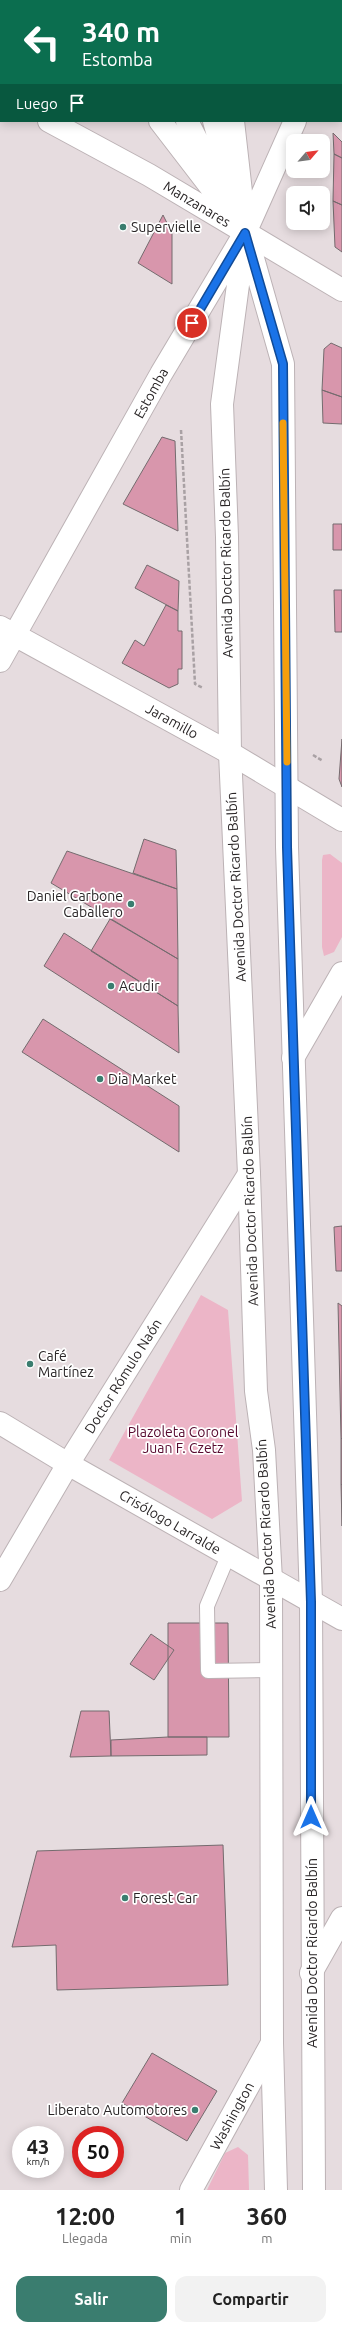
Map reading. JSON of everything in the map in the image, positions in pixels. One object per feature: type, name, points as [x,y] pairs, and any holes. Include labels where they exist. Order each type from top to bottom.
[{"type":"main road","name":"Manzanares","points":[[51,122],[149,175],[342,290]]},
{"type":"main road","name":"Avenida Doctor Ricardo Balbín","points":[[161,122],[245,233],[222,404],[227,536],[230,753],[249,1174],[256,1391],[264,1450],[271,1580],[272,2043],[276,2190]]},
{"type":"main road","points":[[188,122],[245,233]]},
{"type":"main road","points":[[214,122],[245,233]]},
{"type":"main road","name":"Avenida Doctor Ricardo Balbín","points":[[233,122],[245,233],[283,364],[286,786],[311,1602],[311,1973],[314,2190]]},
{"type":"main road","name":"Estomba","points":[[0,662],[8,631],[245,233],[295,122]]},
{"type":"main road","name":"Jaramillo","points":[[8,631],[230,753],[342,820]]},
{"type":"main road","points":[[294,1058],[342,973]]},
{"type":"main road","name":"Doctor Rómulo Naón","points":[[0,1580],[68,1464],[249,1174]]},
{"type":"main road","name":"Crisólogo Larralde","points":[[0,1423],[228,1556],[342,1619]]},
{"type":"main road","points":[[311,1973],[342,1918]]},
{"type":"main road","name":"Washington","points":[[191,2190],[272,2043]]},
{"type":"lane","points":[[228,1556],[206,1606],[208,1671],[272,1670]]},
{"type":"path","points":[[181,430],[195,684]]},
{"type":"green space","points":[[330,854],[342,863],[342,937],[334,952],[324,956],[322,947],[322,860],[323,855]]},
{"type":"green space","name":"Plazoleta Coronel Juan F. Czetz","points":[[201,1295],[228,1310],[242,1501],[212,1519],[109,1460]]},
{"type":"green space","points":[[238,2147],[248,2155],[249,2190],[207,2190],[225,2153]]},
{"type":"building","points":[[333,133],[342,142],[342,158],[334,154]]},
{"type":"building","points":[[334,154],[342,158],[342,205],[333,201]]},
{"type":"building","points":[[333,201],[342,205],[342,252],[335,247]]},
{"type":"building","points":[[163,215],[172,233],[172,284],[138,263]]},
{"type":"building","points":[[331,343],[342,348],[342,397],[322,390],[324,349]]},
{"type":"building","points":[[322,390],[342,397],[342,424],[323,423]]},
{"type":"building","points":[[162,437],[175,441],[178,531],[123,504]]},
{"type":"building","points":[[333,524],[342,524],[342,550],[333,550]]},
{"type":"building","points":[[147,565],[179,581],[178,611],[135,588]]},
{"type":"building","points":[[334,590],[342,590],[342,632],[335,632]]},
{"type":"building","points":[[166,605],[178,611],[178,631],[182,631],[182,669],[178,669],[178,684],[169,688],[122,663],[135,640],[144,646]]},
{"type":"building","points":[[342,739],[342,787],[339,779]]},
{"type":"building","points":[[144,839],[176,850],[177,889],[133,873]]},
{"type":"building","name":"Daniel Carbone Caballero","points":[[67,851],[177,889],[178,959],[51,883]]},
{"type":"building","points":[[110,919],[178,959],[178,1006],[91,951]]},
{"type":"building","name":"Acudir","points":[[64,933],[178,1006],[179,1053],[44,966]]},
{"type":"building","name":"Dia Market","points":[[43,1019],[179,1106],[179,1152],[22,1052]]},
{"type":"building","points":[[342,1226],[342,1271],[336,1271],[334,1227]]},
{"type":"building","points":[[338,1303],[342,1306],[342,1439],[341,1438]]},
{"type":"building","points":[[341,1438],[342,1439],[342,1485],[341,1484]]},
{"type":"building","points":[[341,1484],[342,1485],[342,1525]]},
{"type":"building","points":[[168,1623],[228,1623],[229,1737],[168,1737]]},
{"type":"building","points":[[151,1634],[174,1650],[154,1680],[130,1664]]},
{"type":"building","points":[[81,1711],[109,1711],[111,1756],[70,1757]]},
{"type":"building","points":[[168,1737],[207,1737],[207,1755],[111,1756],[111,1740]]},
{"type":"building","name":"Forest Car","points":[[223,1845],[228,1985],[57,1990],[56,1945],[12,1947],[37,1851]]},
{"type":"building","points":[[152,2053],[217,2091],[187,2141],[122,2103]]},
{"type":"slow traffic","points":[[283,423],[285,458],[287,762]]},
{"type":"place","name":"Supervielle","points":[[123,227]]},
{"type":"place","name":"Daniel Carbone Caballero","points":[[131,904]]},
{"type":"place","name":"Acudir","points":[[111,986]]},
{"type":"place","name":"Dia Market","points":[[100,1079]]},
{"type":"place","name":"Café Martínez","points":[[30,1364]]},
{"type":"place","name":"Forest Car","points":[[125,1898]]},
{"type":"place","name":"Liberato Automotores","points":[[195,2110]]},
{"type":"route","points":[[192,323],[245,233],[283,364],[282,404],[285,458],[287,847],[311,1602],[311,1817]]}]
